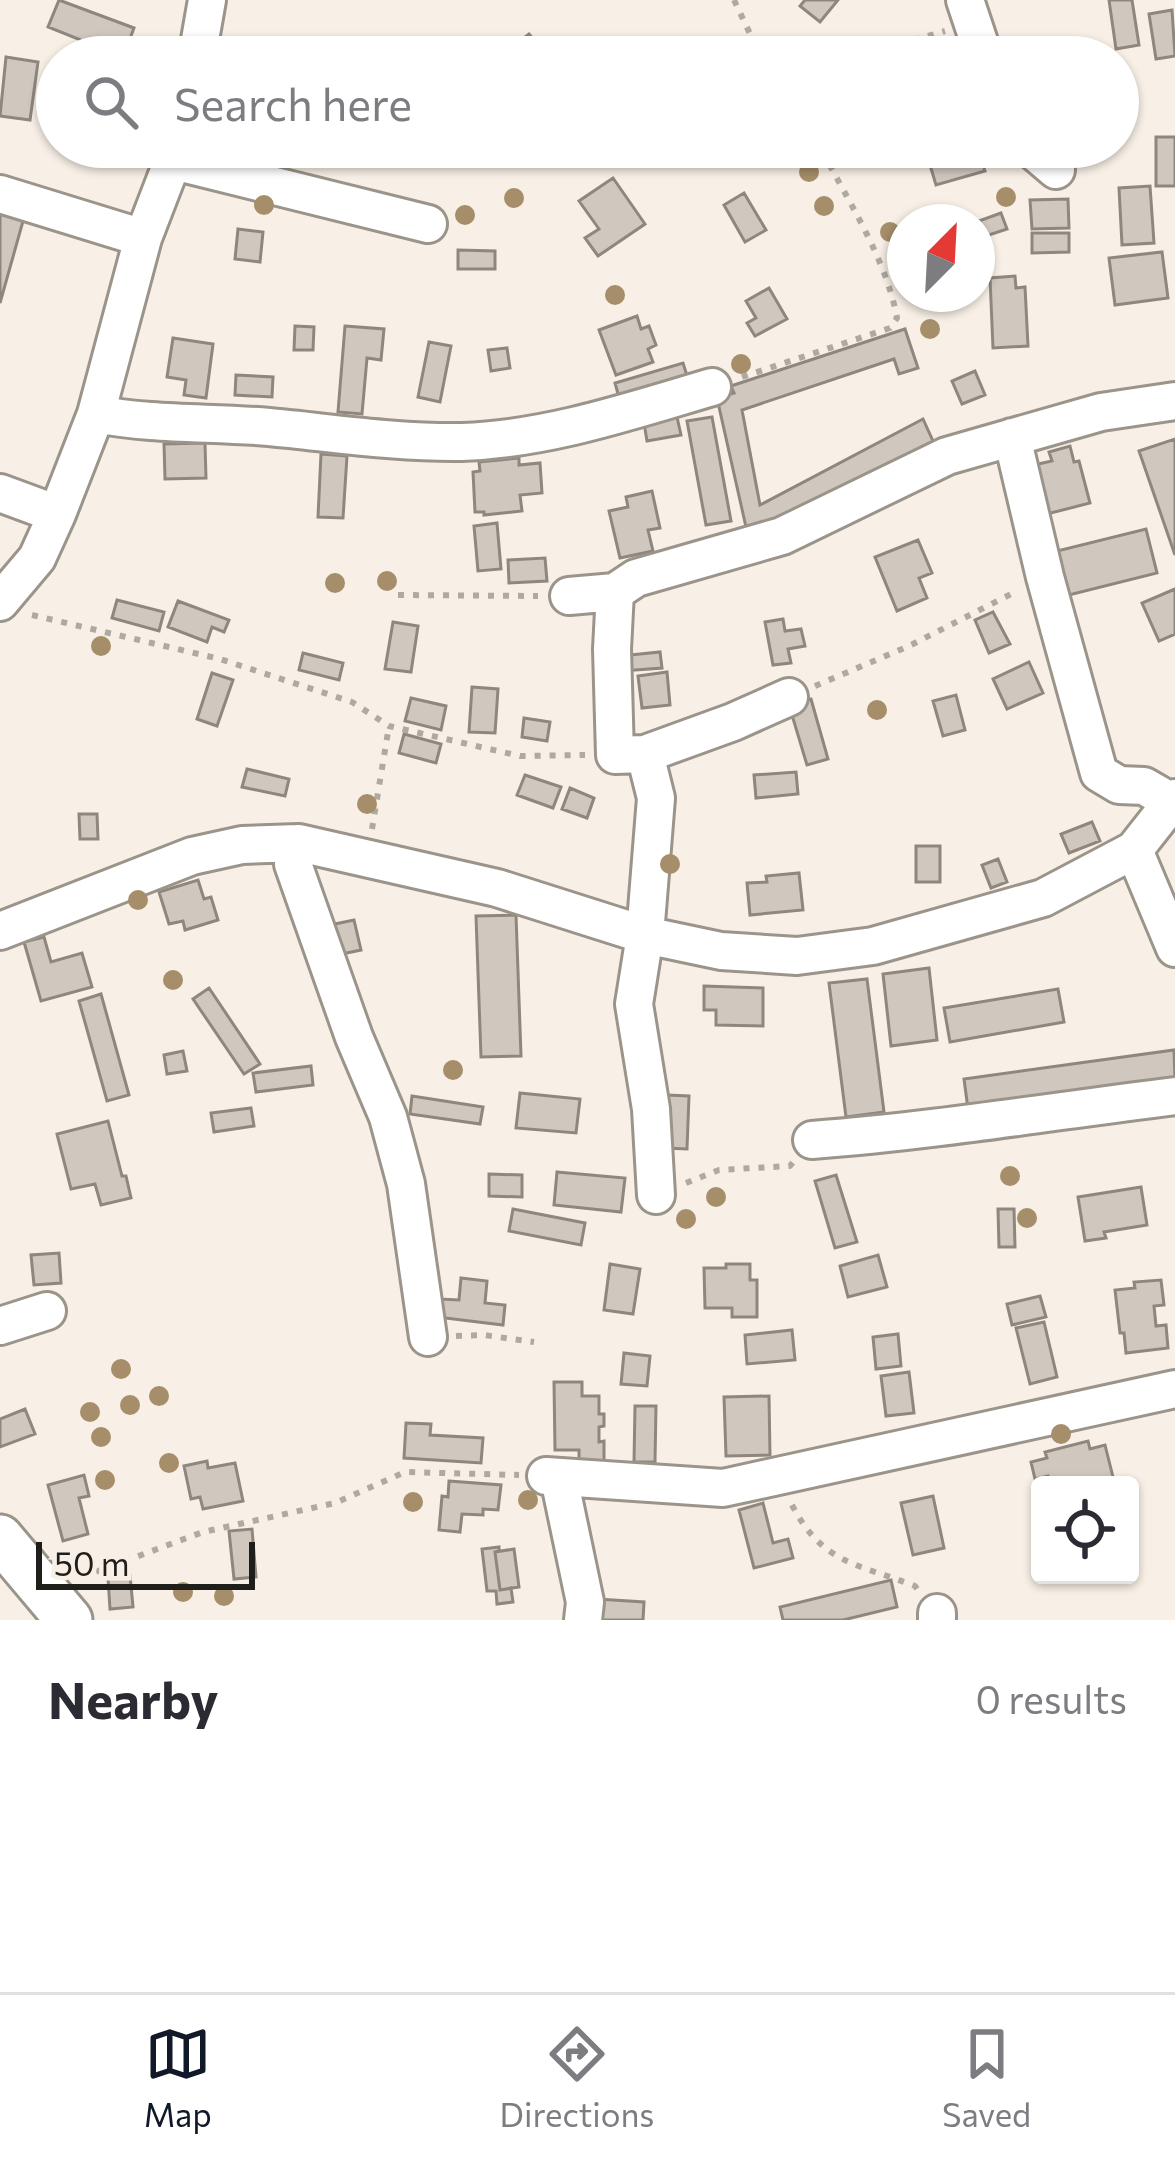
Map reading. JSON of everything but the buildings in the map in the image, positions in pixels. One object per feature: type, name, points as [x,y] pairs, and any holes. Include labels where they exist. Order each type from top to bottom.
[{"type":"main road","points":[[0,1538],[57,1605]]},
{"type":"street","points":[[200,36],[207,0]]},
{"type":"street","points":[[8,606],[37,558],[96,414],[143,238],[170,168]]},
{"type":"street","points":[[226,168],[428,224]]},
{"type":"street","points":[[0,194],[143,238]]},
{"type":"street","points":[[96,414],[133,421],[463,442],[565,430],[712,387]]},
{"type":"street","points":[[569,596],[616,592],[636,578],[782,536],[947,456],[1101,412],[1175,401]]},
{"type":"street","points":[[0,931],[192,856],[242,845],[298,843],[496,888],[645,935],[721,952],[797,956],[873,946],[1042,898],[1134,850],[1173,800],[1144,786],[1119,785],[1099,773],[1012,437]]},
{"type":"street","points":[[0,493],[57,514]]},
{"type":"street","points":[[616,592],[612,650],[630,755],[656,798],[645,935],[634,1004],[651,1109],[656,1195]]},
{"type":"street","points":[[630,755],[734,722],[789,697]]},
{"type":"street","points":[[298,843],[293,864],[354,1037],[388,1117],[406,1184],[428,1337]]},
{"type":"street","points":[[1134,850],[1175,948]]},
{"type":"street","points":[[812,1140],[909,1132],[1175,1096]]},
{"type":"street","points":[[0,1326],[47,1311]]},
{"type":"street","points":[[583,1620],[585,1602],[553,1477],[723,1488],[1175,1389]]},
{"type":"path","points":[[734,0],[751,36]]},
{"type":"path","points":[[938,36],[973,27]]},
{"type":"path","points":[[712,387],[890,328],[896,318],[892,295],[830,168]]},
{"type":"path","points":[[789,697],[909,646],[1045,578]]},
{"type":"path","points":[[398,595],[569,596]]},
{"type":"path","points":[[8,606],[220,659],[352,702],[389,726],[520,756],[630,755]]},
{"type":"path","points":[[368,859],[389,726]]},
{"type":"path","points":[[656,1195],[719,1170],[790,1166],[812,1140]]},
{"type":"path","points":[[428,1337],[484,1335],[534,1342]]},
{"type":"path","points":[[57,1605],[203,1532],[335,1503],[405,1472],[553,1477]]},
{"type":"path","points":[[777,1476],[802,1525],[828,1552],[855,1567],[915,1586],[937,1617]]}]
